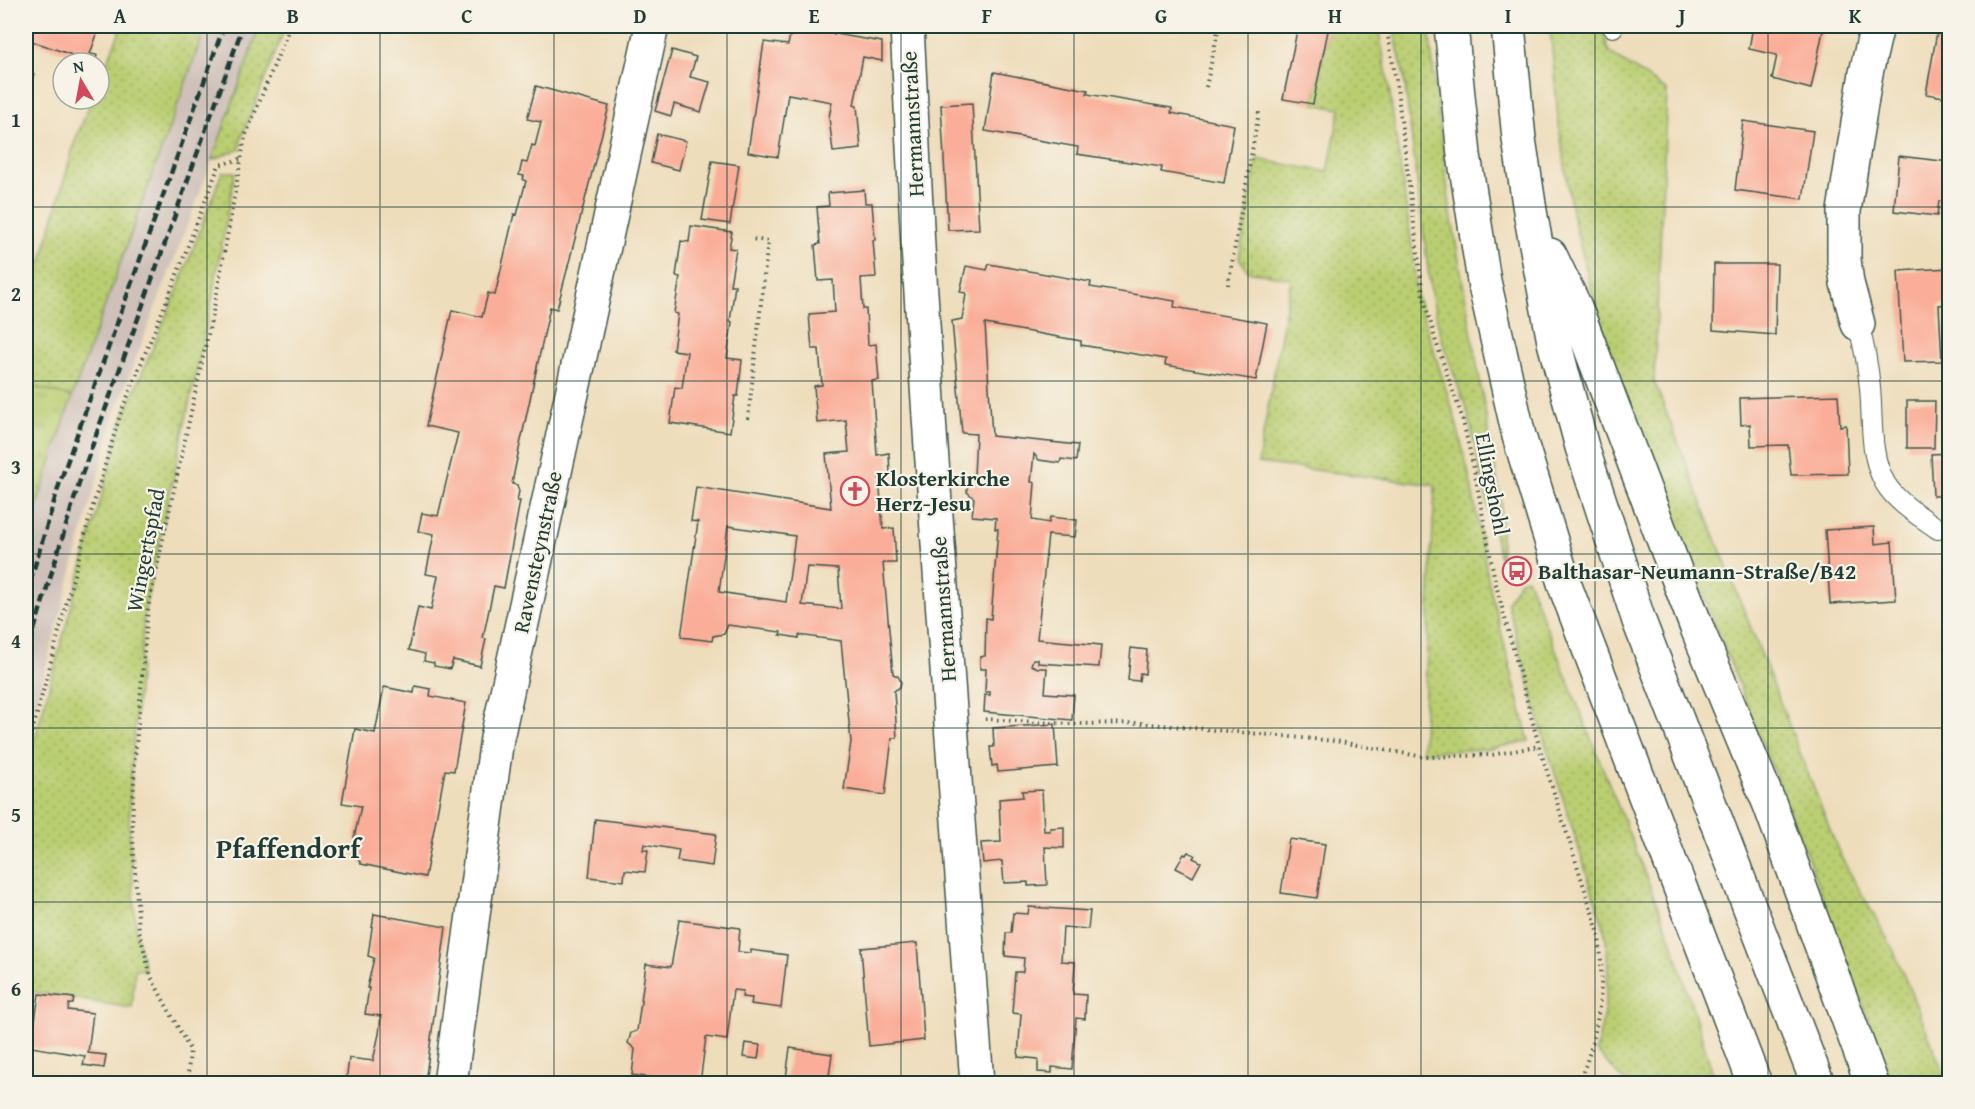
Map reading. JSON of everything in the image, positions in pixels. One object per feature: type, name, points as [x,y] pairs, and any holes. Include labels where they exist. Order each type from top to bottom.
[{"type":"main road","name":"Ravensteynstraße","points":[[450,1083],[497,738],[652,26]]},
{"type":"main road","name":"Hermannstraße","points":[[907,26],[931,447],[977,1083]]},
{"type":"main road","points":[[1451,26],[1464,155],[1482,270],[1519,436],[1566,586],[1755,1083]]},
{"type":"main road","points":[[1508,26],[1519,139],[1531,217],[1554,342],[1566,392],[1636,610],[1818,1083]]},
{"type":"main road","points":[[1858,324],[1847,283],[1844,260],[1844,219],[1866,74],[1877,26]]},
{"type":"main road","points":[[1531,217],[1575,307],[1697,628],[1770,805],[1872,1083]]},
{"type":"lane","points":[[1858,324],[1868,369],[1874,451],[1878,466],[1886,484],[1897,498],[1938,529]]},
{"type":"path","name":"Wingertspfad","points":[[186,1083],[190,1050],[151,977],[139,931],[132,826],[135,757],[148,608],[216,298],[245,137],[290,26]]},
{"type":"path","points":[[1206,87],[1219,26]]},
{"type":"path","name":"Ellingshohl","points":[[1386,26],[1396,80],[1423,295],[1436,342],[1462,417],[1495,581],[1539,746],[1592,911],[1601,951],[1602,977],[1599,1007],[1586,1067],[1578,1083]]},
{"type":"path","points":[[1228,285],[1259,112]]},
{"type":"path","points":[[26,755],[89,519],[120,416],[219,165],[241,159]]},
{"type":"path","points":[[748,419],[768,241],[751,239]]},
{"type":"path","points":[[984,720],[1070,724],[1139,723],[1335,741],[1424,757],[1492,754],[1539,746]]},
{"type":"shaded area","points":[[206,26],[260,26],[212,161],[115,413],[26,740],[26,539],[72,397]]},
{"type":"green space","points":[[122,26],[206,26],[72,397],[26,385],[26,318],[75,141],[87,111],[111,111],[111,52]]},
{"type":"green space","points":[[260,26],[286,26],[241,139],[240,149],[212,160]]},
{"type":"green space","points":[[1329,26],[1378,26],[1411,240],[1417,297],[1455,418],[1470,479],[1490,588],[1529,741],[1491,749],[1422,752],[1435,485],[1258,463],[1291,279],[1248,271],[1239,258],[1257,159],[1328,172],[1340,109],[1313,104]]},
{"type":"green space","points":[[1393,26],[1429,26],[1450,208],[1501,503],[1501,564],[1468,414],[1442,340],[1431,293],[1404,77]]},
{"type":"green space","points":[[1550,26],[1602,26],[1609,52],[1667,91],[1654,381],[1840,855],[1893,949],[1948,1083],[1892,1083],[1806,853],[1620,386],[1591,289],[1572,213],[1558,118]]},
{"type":"green space","points":[[222,172],[235,172],[212,299],[145,608],[132,758],[129,825],[136,931],[145,970],[135,969],[132,1008],[26,991],[26,771],[123,418],[177,291]]},
{"type":"green space","points":[[26,385],[72,397],[26,539]]},
{"type":"green space","points":[[1527,578],[1671,939],[1716,1083],[1626,1083],[1596,1051],[1603,1020],[1608,975],[1604,928],[1545,742],[1507,602],[1520,580]]},
{"type":"building","points":[[26,26],[100,26],[91,51],[60,51],[26,39]]},
{"type":"building","points":[[792,26],[830,26],[829,33],[882,42],[882,61],[863,57],[854,105],[857,106],[861,149],[833,152],[829,117],[832,102],[788,94],[778,157],[748,152],[764,42],[788,45]]},
{"type":"building","points":[[938,26],[969,26],[970,30],[938,32]]},
{"type":"building","points":[[1298,26],[1329,26],[1313,104],[1283,99]]},
{"type":"building","points":[[1753,26],[1824,26],[1811,89],[1772,79],[1777,55],[1749,49]]},
{"type":"building","points":[[1938,26],[1950,26],[1950,98],[1926,94]]},
{"type":"building","points":[[672,50],[696,57],[690,77],[710,82],[701,112],[674,104],[671,116],[655,111]]},
{"type":"building","points":[[26,71],[34,74],[28,92],[26,91]]},
{"type":"building","points":[[994,72],[1088,90],[1087,94],[1172,108],[1171,113],[1234,125],[1224,183],[1161,172],[1162,167],[1077,154],[1078,147],[985,131]]},
{"type":"building","points":[[536,86],[609,106],[557,309],[550,307],[512,484],[517,485],[519,491],[517,501],[520,501],[504,588],[494,586],[483,638],[486,639],[480,666],[453,660],[450,669],[434,666],[434,663],[424,661],[425,654],[409,650],[418,607],[431,610],[438,576],[426,574],[434,534],[418,531],[422,513],[438,516],[458,433],[426,426],[452,310],[482,317],[488,293],[495,295],[514,214],[517,215],[526,181],[523,180],[524,176],[519,175],[522,162],[527,163],[532,145],[535,146],[541,122],[527,119]]},
{"type":"building","points":[[972,103],[979,229],[948,230],[941,105]]},
{"type":"building","points":[[1743,121],[1813,131],[1803,199],[1735,190]]},
{"type":"building","points":[[657,134],[686,141],[679,170],[651,163]]},
{"type":"building","points":[[1899,156],[1950,162],[1950,202],[1939,201],[1937,216],[1894,211]]},
{"type":"building","points":[[712,161],[739,165],[730,224],[702,220]]},
{"type":"building","points":[[864,190],[865,203],[872,203],[876,277],[861,278],[868,345],[876,344],[879,380],[872,381],[877,455],[889,453],[890,474],[879,475],[883,529],[894,528],[896,563],[883,563],[893,674],[898,676],[901,682],[900,687],[894,691],[897,738],[892,738],[885,795],[844,789],[851,742],[841,641],[799,635],[799,638],[780,635],[781,632],[728,625],[724,634],[713,636],[712,641],[681,637],[698,522],[691,521],[696,487],[831,508],[826,454],[849,452],[846,420],[817,423],[814,386],[822,385],[819,349],[812,349],[809,314],[835,312],[833,280],[818,281],[815,245],[820,244],[817,207],[829,206],[828,193]],"holes":[[[728,526],[795,536],[786,602],[719,592]],[[807,567],[838,569],[841,609],[802,605]]]},
{"type":"building","points":[[691,226],[732,232],[729,248],[736,249],[730,285],[735,285],[727,358],[742,360],[738,396],[735,396],[730,432],[670,423],[675,387],[682,388],[687,352],[673,350],[678,314],[674,313],[680,277],[676,276],[681,241],[689,242]]},
{"type":"building","points":[[26,261],[36,264],[26,299]]},
{"type":"building","points":[[989,264],[1091,282],[1090,287],[1175,301],[1174,307],[1267,323],[1256,380],[1165,365],[1166,359],[1081,345],[1081,341],[985,324],[992,436],[1078,445],[1076,461],[1061,459],[1060,463],[1039,460],[1034,454],[1031,482],[1035,483],[1032,520],[1049,523],[1050,517],[1077,520],[1075,537],[1048,535],[1037,639],[1101,645],[1099,667],[1038,663],[1038,659],[1033,659],[1031,665],[1047,668],[1045,693],[1074,695],[1072,720],[984,712],[985,695],[990,695],[990,692],[985,692],[986,669],[980,669],[980,657],[985,656],[986,618],[991,619],[998,529],[995,529],[996,518],[972,516],[974,498],[967,492],[968,483],[974,476],[976,434],[962,433],[952,321],[962,319],[966,293],[960,292],[966,266],[987,270]]},
{"type":"building","points":[[1714,264],[1777,264],[1775,335],[1713,330]]},
{"type":"building","points":[[1950,268],[1950,304],[1939,305],[1942,361],[1903,362],[1898,271]]},
{"type":"building","points":[[1838,395],[1840,426],[1846,425],[1848,474],[1791,475],[1788,445],[1751,446],[1750,424],[1741,425],[1740,398]]},
{"type":"building","points":[[1907,401],[1935,401],[1934,448],[1907,448]]},
{"type":"building","points":[[1950,453],[1950,496],[1933,496],[1931,454]]},
{"type":"building","points":[[1874,527],[1875,544],[1892,542],[1896,600],[1830,604],[1825,530]]},
{"type":"building","points":[[1131,648],[1147,650],[1145,674],[1140,673],[1139,681],[1128,680]]},
{"type":"building","points":[[415,686],[431,689],[430,696],[466,703],[454,771],[445,770],[425,877],[361,864],[355,854],[357,842],[354,838],[361,806],[342,803],[355,729],[375,733],[384,687],[414,693]]},
{"type":"building","points":[[1055,724],[1058,767],[998,772],[997,765],[992,766],[990,747],[994,747],[993,728]]},
{"type":"building","points":[[1042,790],[1044,831],[1064,827],[1064,848],[1045,847],[1047,885],[1028,886],[1028,882],[1004,883],[1002,861],[983,863],[981,843],[1001,842],[999,799],[1023,797],[1022,791]]},
{"type":"building","points":[[595,819],[716,834],[712,866],[677,861],[679,850],[644,844],[643,850],[648,850],[645,872],[625,870],[624,881],[589,877]]},
{"type":"building","points":[[1289,839],[1325,844],[1317,898],[1281,893]]},
{"type":"building","points":[[1188,852],[1195,855],[1193,858],[1201,862],[1193,877],[1176,868],[1184,854]]},
{"type":"building","points":[[1029,907],[1090,911],[1088,929],[1063,927],[1061,961],[1075,962],[1073,994],[1086,995],[1085,1019],[1076,1018],[1072,1069],[1052,1067],[1052,1073],[1038,1072],[1038,1059],[1018,1057],[1021,1014],[1012,1013],[1015,972],[1023,972],[1024,958],[1005,956],[1006,933],[1011,933],[1013,913],[1028,914]]},
{"type":"building","points":[[374,914],[446,927],[425,1083],[346,1083],[349,1058],[373,1061],[379,1034],[381,1016],[365,1014],[369,988],[367,988],[374,958],[368,956]]},
{"type":"building","points":[[679,920],[740,928],[738,952],[751,953],[751,950],[787,955],[781,1008],[751,1004],[752,998],[742,997],[743,991],[733,990],[727,1040],[706,1037],[700,1083],[652,1080],[652,1078],[632,1075],[635,1049],[628,1043],[631,1033],[637,1031],[646,964],[671,967]]},
{"type":"building","points":[[917,943],[924,1040],[869,1046],[861,948]]},
{"type":"building","points":[[39,994],[74,998],[68,1010],[93,1013],[88,1053],[106,1055],[104,1068],[83,1065],[85,1056],[31,1047]]},
{"type":"building","points":[[745,1043],[760,1045],[758,1059],[743,1057]]},
{"type":"building","points":[[790,1048],[832,1054],[828,1083],[786,1078]]},
{"type":"building","points":[[32,1078],[66,1082],[31,1083]]},
{"type":"railway","points":[[26,595],[60,482],[224,26]]},
{"type":"railway","points":[[26,656],[81,477],[243,26]]},
{"type":"place","name":"Klosterkirche Herz-Jesu","points":[[855,491]]},
{"type":"place","name":"Balthasar-Neumann-Straße/B42","points":[[1517,571]]},
{"type":"district","name":"Pfaffendorf","points":[[288,848]]}]
